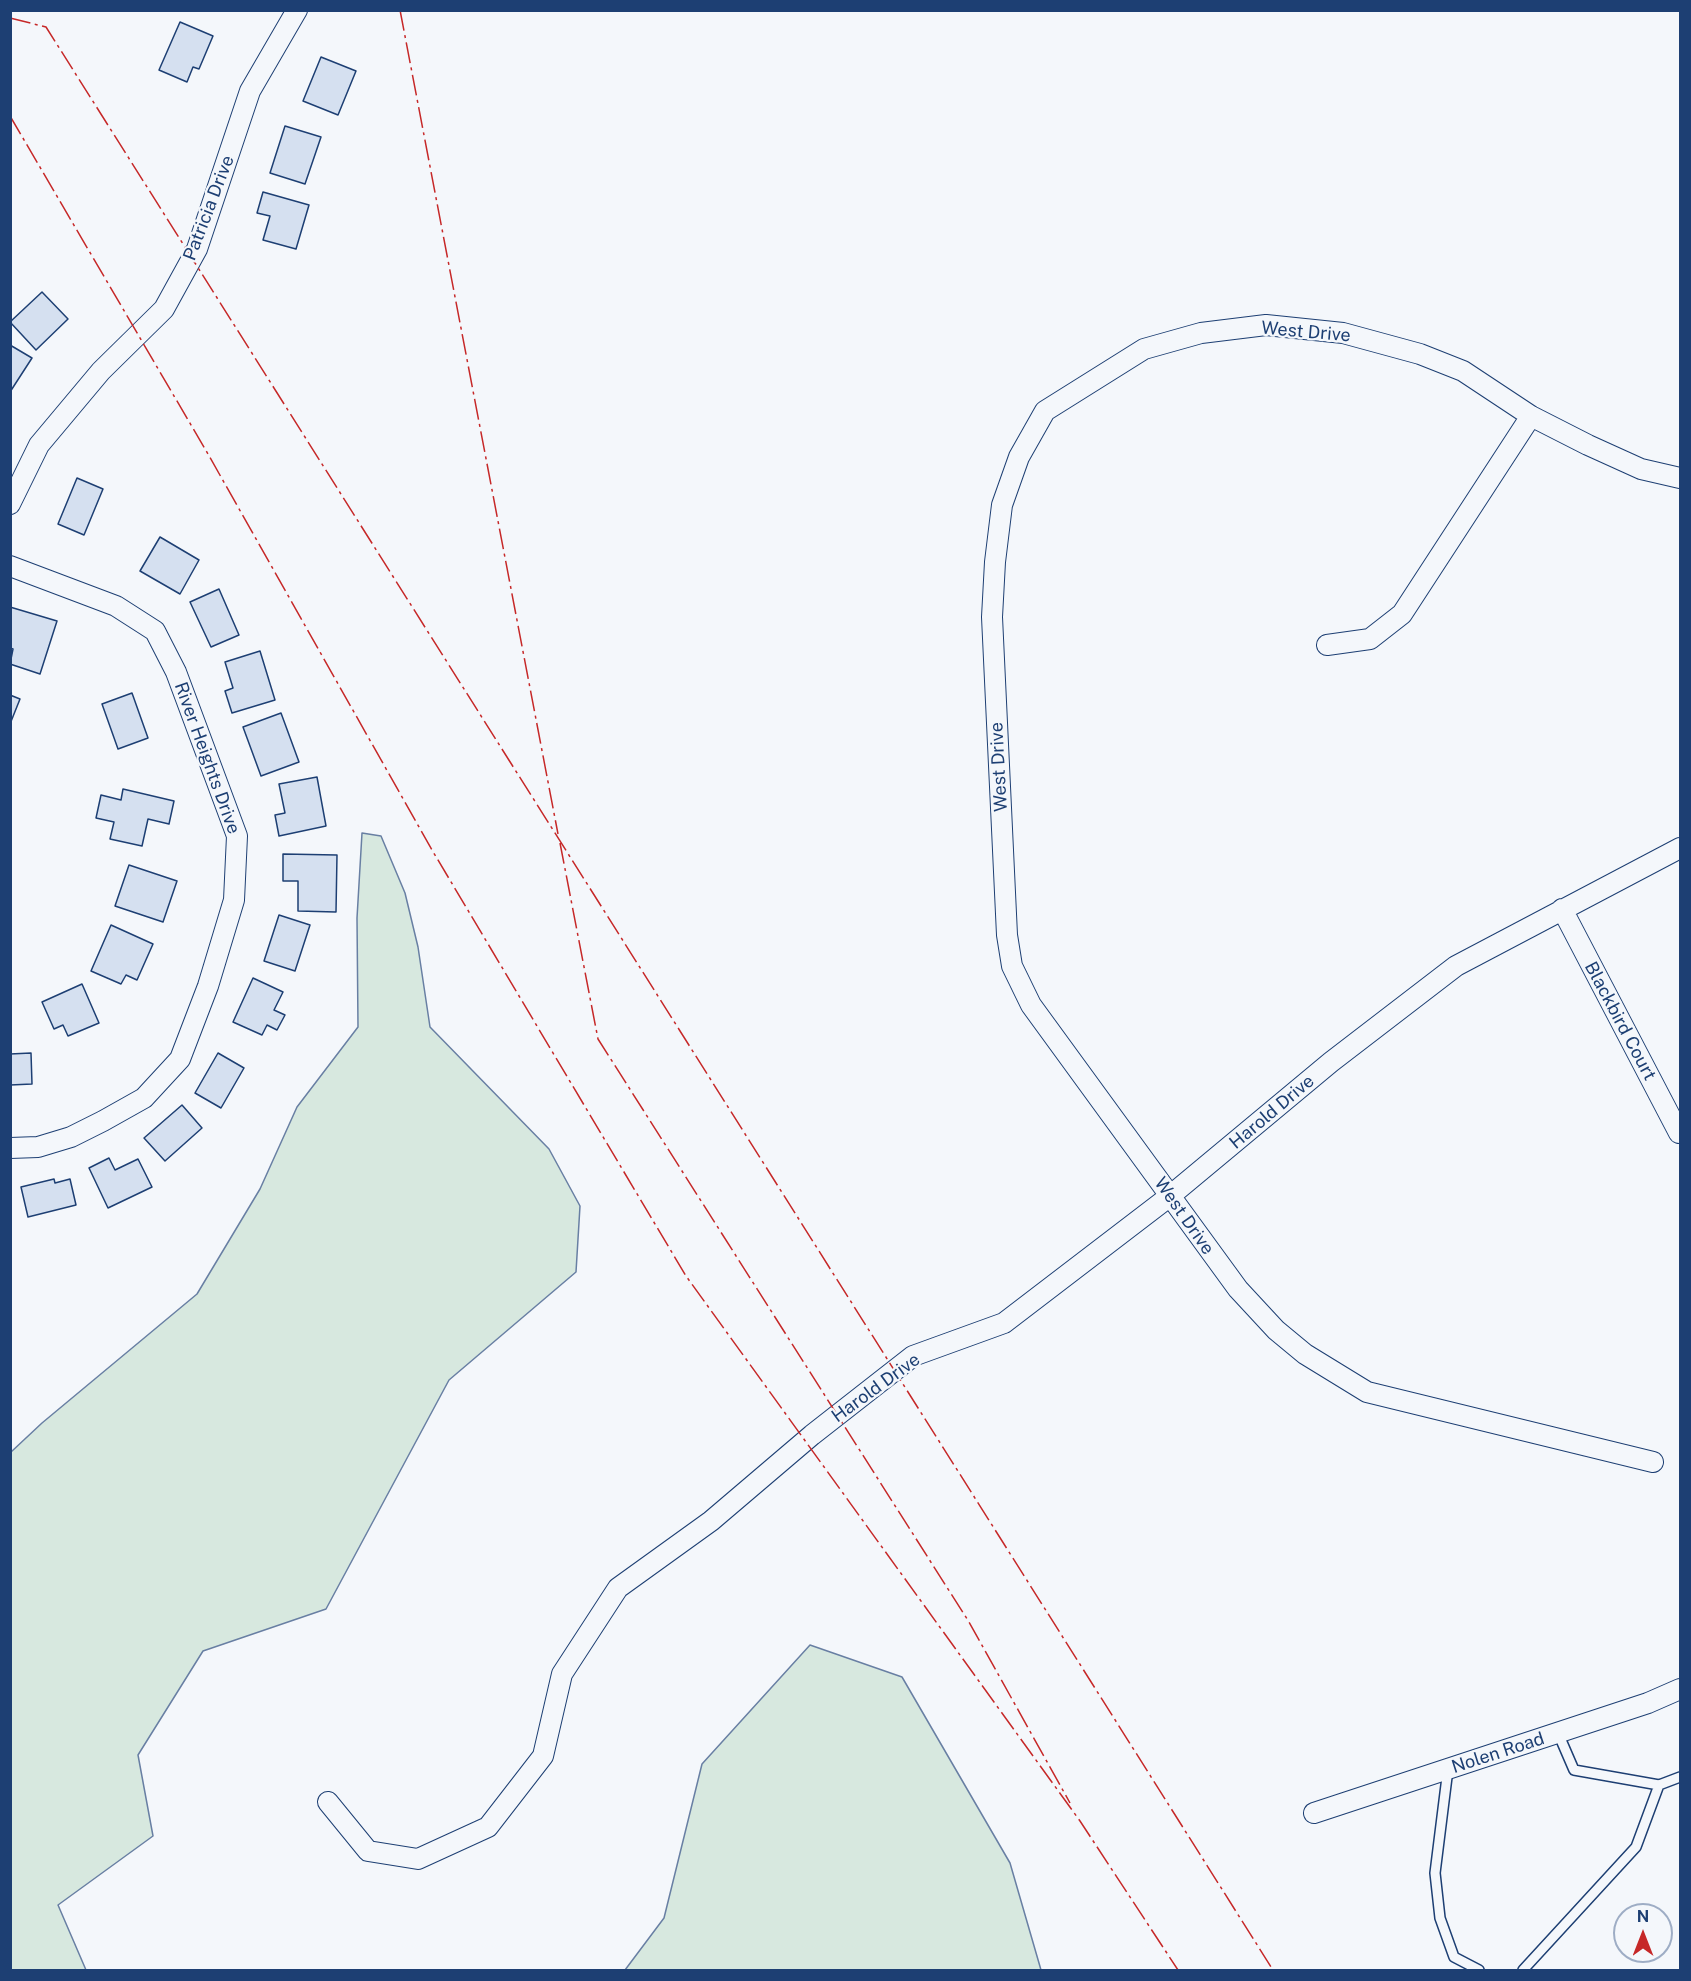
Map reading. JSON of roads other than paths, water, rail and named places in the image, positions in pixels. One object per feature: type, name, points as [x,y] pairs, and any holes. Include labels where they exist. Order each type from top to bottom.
[{"type":"street","name":"Patricia Drive","points":[[10,504],[39,445],[101,371],[164,309],[197,249],[250,91],[297,10]]},
{"type":"street","name":"West Drive","points":[[1653,1462],[1367,1392],[1305,1354],[1276,1330],[1238,1289],[1031,1005],[1012,966],[1007,935],[992,617],[995,562],[1002,505],[1019,457],[1045,411],[1144,349],[1201,333],[1266,325],[1343,333],[1420,354],[1463,371],[1531,416],[1641,469],[1680,478]]},
{"type":"street","points":[[1327,645],[1370,639],[1402,614],[1531,416]]},
{"type":"street","name":"River Heights Drive","points":[[10,566],[116,606],[155,631],[176,672],[237,836],[234,900],[208,986],[180,1059],[144,1098],[103,1121],[71,1137],[38,1147],[10,1148]]},
{"type":"street","name":"Harold Drive","points":[[328,1802],[368,1851],[418,1859],[488,1827],[543,1756],[562,1674],[618,1588],[711,1521],[812,1435],[913,1356],[1004,1323],[1170,1196],[1331,1062],[1456,966],[1680,848]]},
{"type":"street","name":"Blackbird Court","points":[[1562,909],[1679,1133]]},
{"type":"street","name":"Nolen Road","points":[[1314,1813],[1648,1703],[1680,1689]]},
{"type":"lane","points":[[1558,1733],[1574,1770],[1659,1785],[1680,1777]]},
{"type":"lane","points":[[1448,1769],[1435,1873],[1440,1918],[1454,1957],[1479,1971]]},
{"type":"lane","points":[[1523,1971],[1635,1847],[1659,1785]]}]
